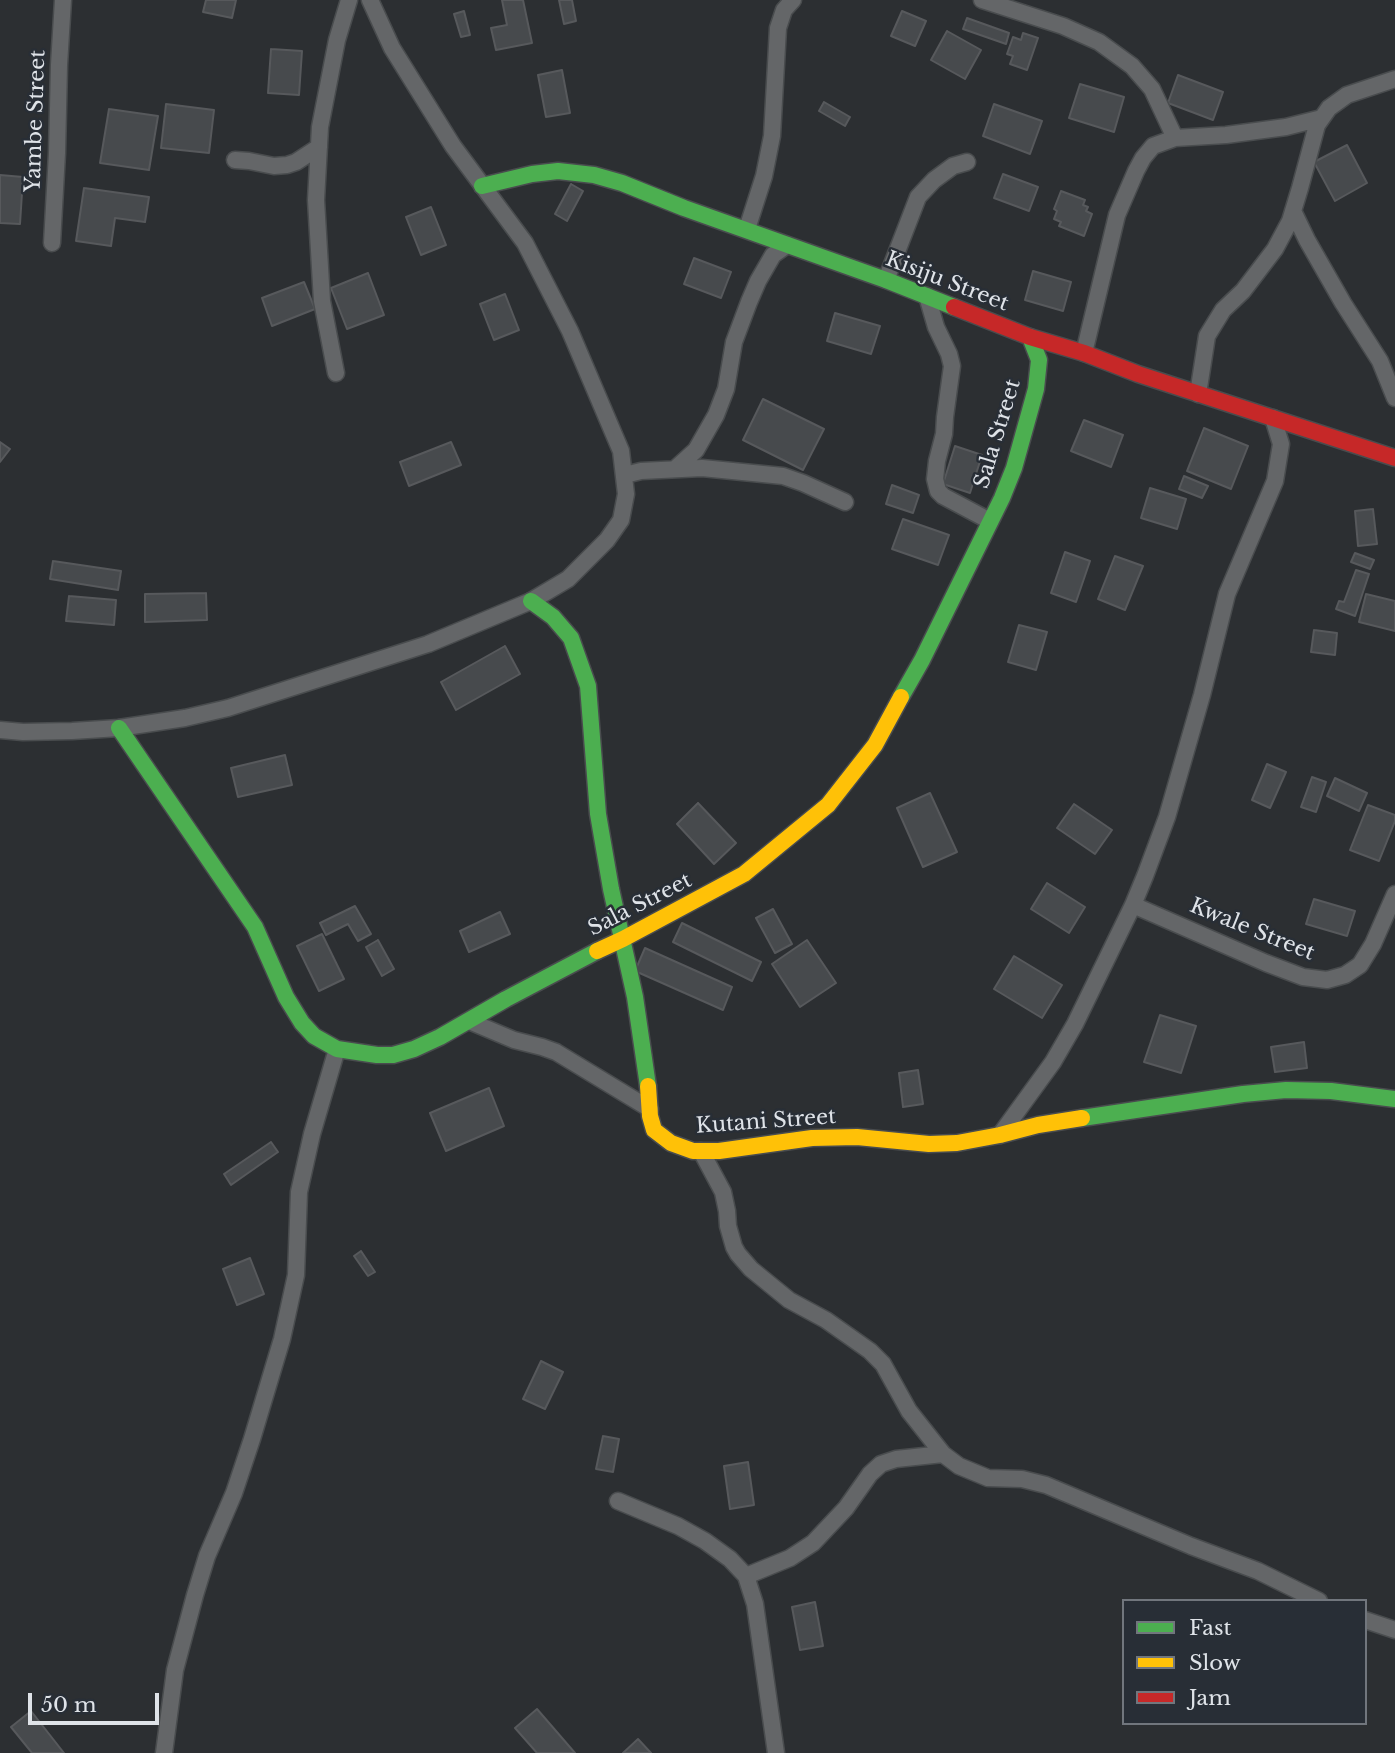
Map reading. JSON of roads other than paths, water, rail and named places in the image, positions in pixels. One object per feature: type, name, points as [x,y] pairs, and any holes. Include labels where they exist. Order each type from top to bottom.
[{"type":"street","name":"Yambe Street","points":[[52,243],[64,0]]},
{"type":"street","points":[[336,373],[322,301],[316,200],[320,127],[337,40],[349,0]]},
{"type":"street","points":[[0,730],[23,732],[119,728],[185,718],[311,683],[428,644],[531,601],[569,579],[607,540],[621,520],[626,495],[621,451],[570,331],[524,243],[453,146],[392,48],[370,0]]},
{"type":"street","points":[[747,229],[764,176],[772,136],[777,38],[781,18],[791,2],[808,0]]},
{"type":"street","points":[[982,0],[1063,26],[1099,42],[1132,66],[1152,89],[1175,138]]},
{"type":"street","points":[[1198,394],[1207,336],[1223,310],[1243,291],[1275,249],[1290,222],[1317,125],[1329,108],[1347,96],[1395,79]]},
{"type":"street","points":[[1084,353],[1117,215],[1143,158],[1153,146],[1175,138],[1286,127],[1322,118]]},
{"type":"street","points":[[235,160],[280,167],[296,162],[318,147]]},
{"type":"street","points":[[886,280],[918,197],[934,180],[953,166],[967,162]]},
{"type":"street","name":"Kisiju Street","points":[[482,186],[558,171],[594,175],[622,183],[886,280],[1030,337],[1395,458]]},
{"type":"street","points":[[1293,212],[1343,303],[1380,361],[1395,398]]},
{"type":"street","points":[[675,468],[696,450],[711,424],[726,389],[734,342],[754,291],[773,255],[788,245]]},
{"type":"street","points":[[927,296],[952,366],[944,434],[937,461],[935,479],[938,491],[990,521]]},
{"type":"street","name":"Sala Street","points":[[119,728],[255,927],[286,997],[302,1023],[314,1036],[337,1049],[393,1055],[414,1049],[744,874],[828,805],[876,745],[922,660],[1002,498],[1014,468],[1036,389],[1039,360],[1030,337]]},
{"type":"street","points":[[1000,1135],[1053,1062],[1075,1024],[1133,905],[1167,817],[1202,695],[1227,594],[1275,481],[1280,443],[1273,418]]},
{"type":"street","points":[[625,475],[641,471],[702,468],[783,476],[845,502]]},
{"type":"street","name":"Kutani Street","points":[[531,601],[553,617],[571,638],[588,686],[598,814],[611,889],[635,997],[650,1109],[654,1130],[671,1143],[693,1151],[719,1151],[812,1138],[957,1143],[1038,1125],[1243,1094],[1286,1090],[1331,1091],[1395,1099]]},
{"type":"street","name":"Kwale Street","points":[[1133,905],[1290,972],[1327,979],[1345,975],[1360,965],[1373,944],[1395,894]]},
{"type":"street","points":[[469,1021],[514,1040],[556,1052],[650,1109]]},
{"type":"street","points":[[164,1753],[175,1671],[195,1595],[207,1556],[234,1493],[282,1339],[296,1275],[299,1192],[312,1134],[337,1049]]},
{"type":"street","points":[[701,1151],[723,1192],[728,1226],[738,1254],[751,1269],[789,1300],[827,1320],[870,1351],[883,1364],[909,1411],[943,1454],[959,1466],[988,1478],[1022,1479],[1046,1485],[1258,1571],[1315,1599]]},
{"type":"street","points":[[746,1576],[790,1558],[813,1543],[846,1508],[870,1474],[881,1464],[896,1459],[943,1454]]},
{"type":"street","points":[[618,1501],[678,1526],[705,1541],[730,1559],[746,1576],[755,1604],[776,1753]]},
{"type":"street","points":[[1367,1621],[1395,1630]]}]
